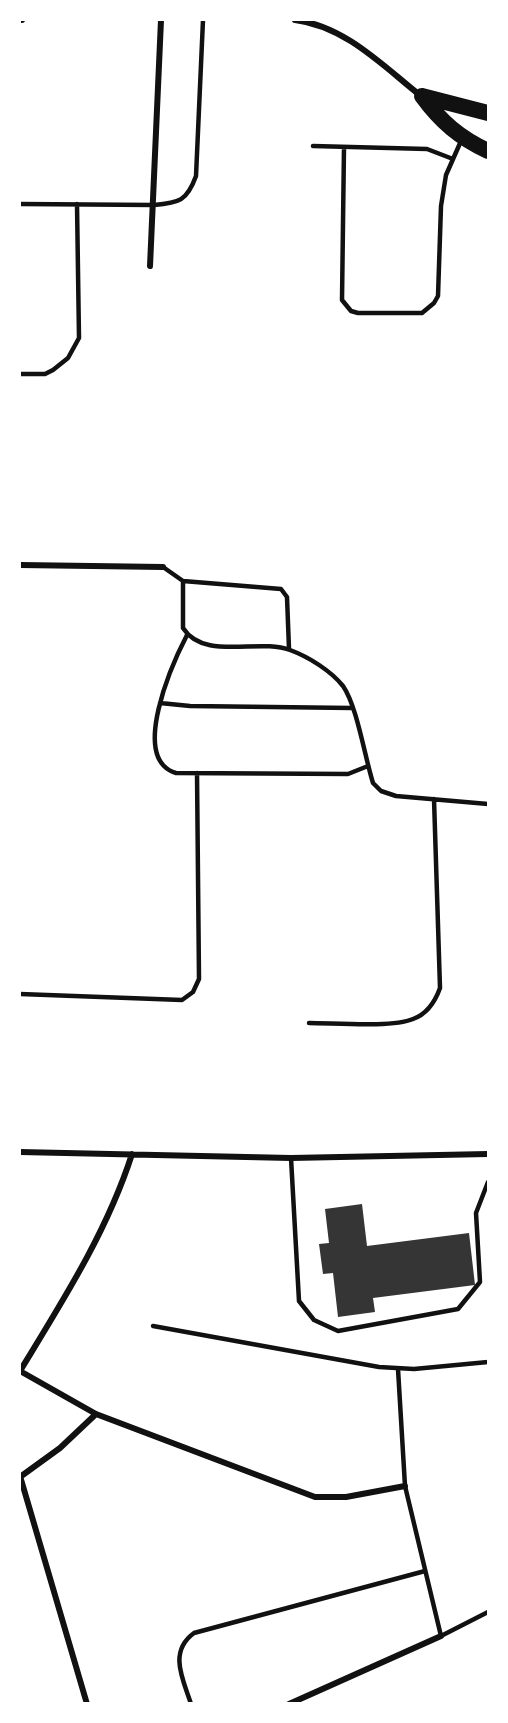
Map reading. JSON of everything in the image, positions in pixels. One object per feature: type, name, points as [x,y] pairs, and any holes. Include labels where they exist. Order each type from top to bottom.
[{"type":"highway","points":[[422,96],[489,113]]},
{"type":"highway","points":[[422,96],[437,117],[463,139],[489,151]]},
{"type":"street","points":[[150,267],[161,20]]},
{"type":"street","points":[[295,20],[316,22],[337,32],[422,96]]},
{"type":"street","points":[[20,565],[163,567]]},
{"type":"street","points":[[20,1152],[291,1158],[489,1154]]},
{"type":"street","points":[[132,1154],[122,1188],[99,1234],[20,1371],[96,1414],[315,1497],[346,1497],[405,1486]]},
{"type":"street","points":[[87,1704],[20,1477],[60,1448],[96,1414]]},
{"type":"street","points":[[289,1704],[441,1636]]},
{"type":"lane","points":[[20,204],[154,205],[175,203],[181,200],[192,186],[196,176],[203,20]]},
{"type":"lane","points":[[344,147],[340,293],[346,306],[358,313],[422,313],[434,303],[439,288],[441,206],[446,175],[463,139]]},
{"type":"lane","points":[[313,146],[427,148],[453,159]]},
{"type":"lane","points":[[20,374],[45,374],[53,370],[68,358],[79,338],[77,204]]},
{"type":"lane","points":[[163,567],[183,581],[281,589],[287,597],[289,649]]},
{"type":"lane","points":[[183,581],[183,628],[194,641],[208,645],[289,649],[323,668],[345,688],[373,783],[381,791],[396,796],[489,804]]},
{"type":"lane","points":[[187,635],[173,664],[160,703],[158,758],[170,771],[348,774],[368,766]]},
{"type":"lane","points":[[160,703],[190,706],[352,708]]},
{"type":"lane","points":[[20,994],[182,1000],[193,992],[199,979],[197,773]]},
{"type":"lane","points":[[309,1023],[403,1022],[421,1016],[436,999],[440,988],[434,800]]},
{"type":"lane","points":[[291,1158],[299,1301],[314,1320],[338,1331],[459,1310],[480,1282],[476,1213],[489,1182]]},
{"type":"lane","points":[[153,1326],[360,1365],[398,1369],[489,1362]]},
{"type":"lane","points":[[398,1369],[405,1486],[441,1636],[489,1612]]},
{"type":"lane","points":[[191,1704],[178,1662],[183,1644],[194,1634],[425,1570]]},
{"type":"building","points":[[362,1204],[367,1246],[469,1233],[475,1285],[373,1298],[375,1312],[338,1317],[333,1273],[323,1274],[319,1244],[329,1243],[325,1209]]}]
